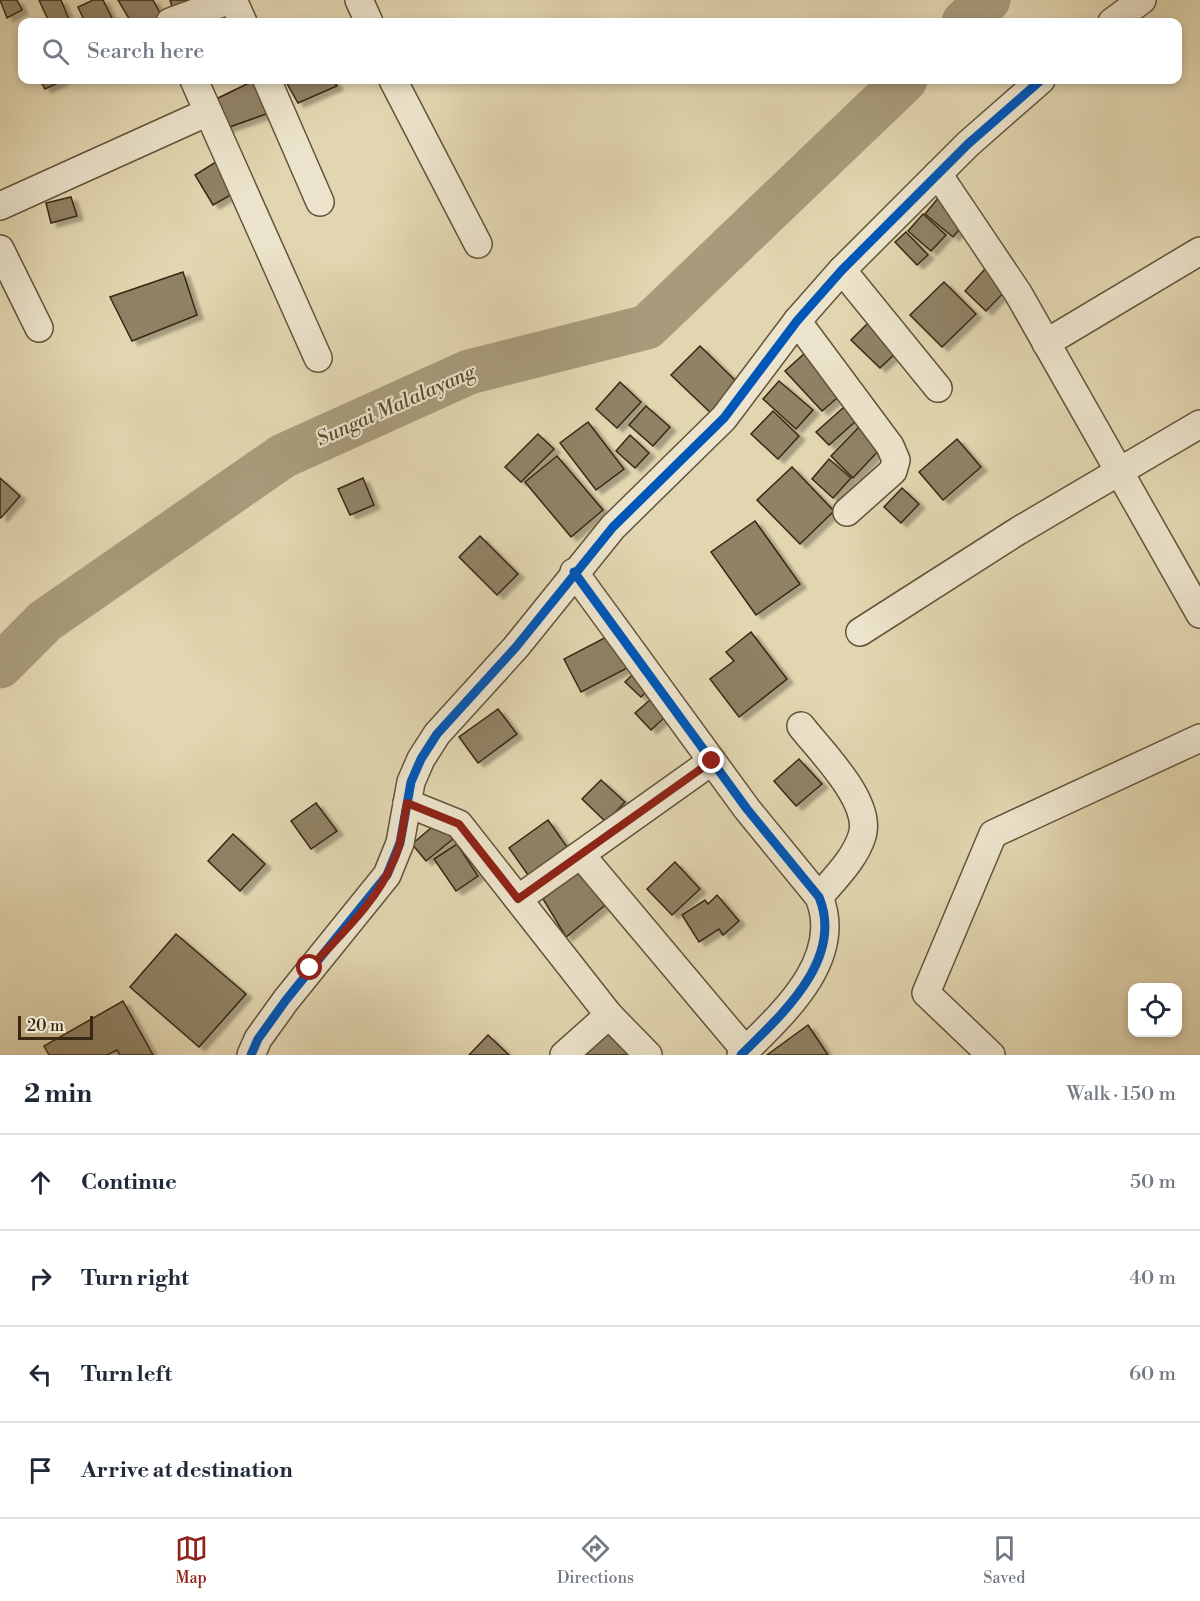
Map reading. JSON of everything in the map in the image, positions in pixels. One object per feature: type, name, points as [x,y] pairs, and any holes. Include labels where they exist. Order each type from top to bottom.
[{"type":"street","points":[[160,0],[168,18]]},
{"type":"street","points":[[181,18],[231,0],[241,18]]},
{"type":"street","points":[[359,0],[367,18]]},
{"type":"street","points":[[1117,18],[1142,0]]},
{"type":"street","points":[[196,84],[318,358]]},
{"type":"street","points":[[269,84],[320,202]]},
{"type":"street","points":[[395,84],[478,244]]},
{"type":"street","points":[[251,1055],[258,1039],[286,1000],[387,875],[400,843],[411,782],[421,759],[437,734],[516,647],[574,572],[613,527],[724,418],[797,321],[842,270],[984,129],[1036,84]]},
{"type":"street","points":[[0,206],[208,112]]},
{"type":"street","points":[[938,174],[1018,293],[1196,598]]},
{"type":"street","points":[[0,249],[39,328]]},
{"type":"street","points":[[1046,343],[1200,251]]},
{"type":"street","points":[[842,270],[938,388]]},
{"type":"street","points":[[797,321],[890,446],[896,460],[893,471],[846,512]]},
{"type":"street","points":[[860,632],[1119,469],[1200,424]]},
{"type":"street","points":[[574,572],[775,846],[819,897],[824,910],[825,925],[814,968],[801,993],[743,1053],[581,855]]},
{"type":"street","points":[[801,726],[853,792],[863,813],[863,835],[853,853],[819,897]]},
{"type":"street","points":[[991,1055],[926,993],[993,834],[1200,738]]},
{"type":"street","points":[[518,899],[712,761]]},
{"type":"street","points":[[407,803],[459,824],[609,1015],[648,1055]]},
{"type":"street","points":[[564,1055],[609,1015]]},
{"type":"building","points":[[0,0],[17,0],[22,10],[7,18]]},
{"type":"building","points":[[39,0],[61,0],[68,18],[47,18]]},
{"type":"building","points":[[93,0],[103,0],[112,18],[83,18],[78,7]]},
{"type":"building","points":[[118,0],[153,0],[163,18],[129,18]]},
{"type":"building","points":[[170,0],[192,0],[172,7]]},
{"type":"building","points":[[42,84],[56,84],[45,89]]},
{"type":"building","points":[[247,84],[257,84],[269,113],[224,129],[214,100]]},
{"type":"building","points":[[287,84],[336,84],[337,86],[298,103]]},
{"type":"building","points":[[219,160],[238,191],[213,205],[195,175]]},
{"type":"building","points":[[71,197],[77,216],[51,223],[46,203]]},
{"type":"building","points":[[939,197],[966,221],[953,237],[925,214]]},
{"type":"building","points":[[923,214],[946,235],[931,251],[908,231]]},
{"type":"building","points":[[906,232],[928,255],[917,265],[895,242]]},
{"type":"building","points":[[985,269],[1007,289],[986,311],[965,291]]},
{"type":"building","points":[[183,272],[197,315],[132,341],[110,297]]},
{"type":"building","points":[[944,282],[976,314],[942,347],[910,315]]},
{"type":"building","points":[[873,318],[902,347],[880,368],[851,340]]},
{"type":"building","points":[[700,346],[742,387],[714,416],[671,375]]},
{"type":"building","points":[[806,352],[843,393],[822,411],[785,371]]},
{"type":"building","points":[[779,381],[813,410],[796,429],[763,399]]},
{"type":"building","points":[[620,382],[641,402],[617,428],[596,409]]},
{"type":"building","points":[[646,406],[670,427],[653,446],[629,425]]},
{"type":"building","points":[[844,407],[856,421],[829,445],[816,432]]},
{"type":"building","points":[[773,411],[799,436],[778,459],[751,434]]},
{"type":"building","points":[[588,422],[624,469],[596,490],[560,443]]},
{"type":"building","points":[[859,427],[881,448],[853,478],[831,456]]},
{"type":"building","points":[[538,434],[554,449],[521,482],[505,467]]},
{"type":"building","points":[[630,435],[649,453],[635,468],[616,451]]},
{"type":"building","points":[[957,439],[981,467],[943,500],[919,472]]},
{"type":"building","points":[[557,456],[603,510],[571,537],[525,482]]},
{"type":"building","points":[[829,459],[851,478],[833,498],[812,479]]},
{"type":"building","points":[[792,467],[834,511],[800,544],[757,500]]},
{"type":"building","points":[[0,478],[20,496],[1,518],[0,517]]},
{"type":"building","points":[[363,478],[374,505],[350,515],[338,489]]},
{"type":"building","points":[[902,488],[919,504],[901,523],[884,507]]},
{"type":"building","points":[[755,521],[800,584],[756,615],[711,552]]},
{"type":"building","points":[[480,536],[518,574],[497,595],[459,557]]},
{"type":"building","points":[[616,632],[633,665],[581,692],[564,659]]},
{"type":"building","points":[[751,632],[787,679],[739,717],[710,679],[734,661],[726,652]]},
{"type":"building","points":[[638,669],[653,685],[641,697],[625,682]]},
{"type":"building","points":[[651,699],[666,716],[651,730],[635,713]]},
{"type":"building","points":[[498,709],[517,734],[478,763],[459,737]]},
{"type":"building","points":[[799,759],[822,784],[796,806],[774,781]]},
{"type":"building","points":[[601,780],[625,802],[606,822],[582,799]]},
{"type":"building","points":[[316,803],[337,831],[311,849],[291,821]]},
{"type":"building","points":[[548,820],[567,847],[528,875],[509,848]]},
{"type":"building","points":[[438,822],[453,839],[426,861],[412,844]]},
{"type":"building","points":[[233,834],[265,864],[240,891],[208,861]]},
{"type":"building","points":[[457,844],[478,876],[456,891],[434,859]]},
{"type":"building","points":[[675,862],[700,889],[672,915],[647,889]]},
{"type":"building","points":[[578,871],[609,902],[566,937],[543,899]]},
{"type":"building","points":[[717,895],[739,921],[723,935],[719,929],[699,942],[682,915],[705,900],[708,904]]},
{"type":"building","points":[[176,934],[246,994],[199,1047],[130,987]]},
{"type":"building","points":[[123,1001],[153,1055],[120,1055],[117,1050],[107,1055],[49,1055],[44,1046]]},
{"type":"building","points":[[808,1025],[828,1055],[767,1055]]},
{"type":"building","points":[[612,1027],[639,1055],[589,1055],[586,1052]]},
{"type":"building","points":[[488,1035],[509,1055],[469,1055]]},
{"type":"waterway","name":"Sungai Malalayang","points":[[968,18],[988,0]]},
{"type":"waterway","name":"Sungai Malalayang","points":[[0,666],[45,621],[283,456],[469,372],[647,327],[901,84]]},
{"type":"cycle path","points":[[251,1055],[258,1039],[286,1000],[387,875],[400,843],[411,782],[421,759],[437,734],[516,647],[613,527],[724,418],[797,321],[842,270],[968,144],[1036,84]]},
{"type":"cycle path","points":[[574,572],[747,809],[819,897],[825,920],[823,943],[816,964],[790,1004],[741,1055]]},
{"type":"route","points":[[310,968],[356,917],[387,875],[400,843],[407,803],[459,824],[518,899],[712,761]]}]
